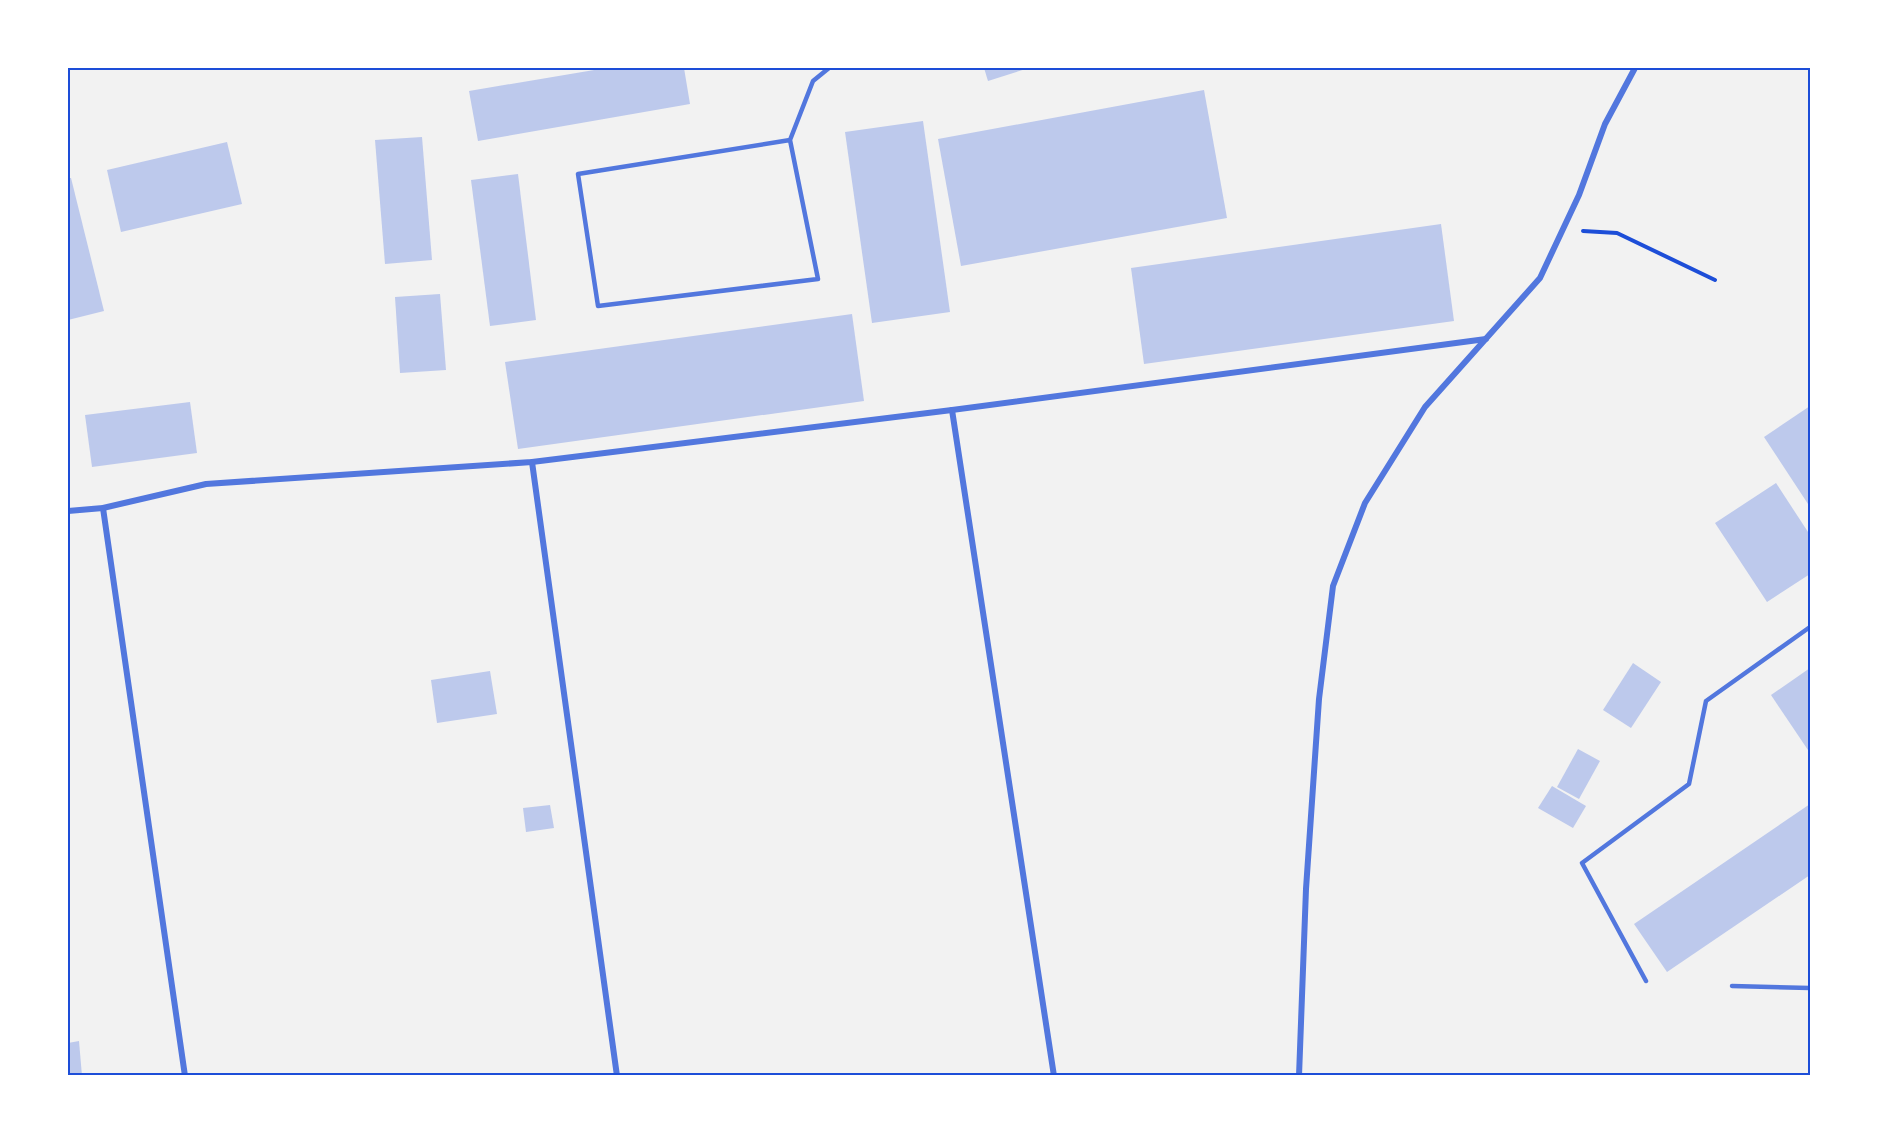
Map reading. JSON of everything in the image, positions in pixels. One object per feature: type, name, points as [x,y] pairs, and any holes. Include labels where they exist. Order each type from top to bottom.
[{"type":"street","points":[[1299,1076],[1306,889],[1319,699],[1333,586],[1365,502],[1425,407],[1540,278],[1578,195],[1605,124],[1635,68]]},
{"type":"street","points":[[68,511],[103,508],[206,484],[532,462],[952,410],[1486,339]]},
{"type":"street","points":[[952,410],[1054,1076]]},
{"type":"street","points":[[532,462],[617,1076]]},
{"type":"street","points":[[103,508],[185,1076]]},
{"type":"lane","points":[[790,140],[578,174],[598,306],[818,279],[790,140],[813,81],[829,68]]},
{"type":"lane","points":[[1646,981],[1581,863],[1689,784],[1706,701],[1810,627]]},
{"type":"lane","points":[[1732,986],[1810,988]]},
{"type":"path","points":[[1563,230],[1617,233],[1715,280]]},
{"type":"building","points":[[606,68],[684,68],[690,104],[478,141],[469,91]]},
{"type":"building","points":[[984,68],[1029,68],[988,81]]},
{"type":"building","points":[[1204,90],[1227,218],[961,266],[938,139]]},
{"type":"building","points":[[923,121],[950,312],[872,323],[845,132]]},
{"type":"building","points":[[422,137],[432,260],[385,264],[375,140]]},
{"type":"building","points":[[227,142],[242,204],[121,232],[107,170]]},
{"type":"building","points":[[518,174],[536,320],[490,326],[471,180]]},
{"type":"building","points":[[68,178],[71,178],[104,311],[68,320]]},
{"type":"building","points":[[1441,224],[1454,321],[1144,364],[1131,268]]},
{"type":"building","points":[[440,294],[446,370],[400,373],[395,297]]},
{"type":"building","points":[[852,314],[864,401],[518,449],[505,362]]},
{"type":"building","points":[[190,402],[197,453],[92,467],[85,415]]},
{"type":"building","points":[[1810,406],[1810,507],[1764,437]]},
{"type":"building","points":[[1776,483],[1810,535],[1810,574],[1767,602],[1715,523]]},
{"type":"building","points":[[1633,663],[1661,682],[1631,728],[1603,710]]},
{"type":"building","points":[[1810,668],[1810,753],[1771,695]]},
{"type":"building","points":[[490,671],[497,714],[437,723],[431,680]]},
{"type":"building","points":[[1578,749],[1600,761],[1579,799],[1557,787]]},
{"type":"building","points":[[1552,786],[1586,806],[1573,828],[1538,808]]},
{"type":"building","points":[[1810,804],[1810,875],[1667,972],[1634,924]]},
{"type":"building","points":[[550,805],[554,828],[526,832],[523,808]]},
{"type":"building","points":[[79,1041],[82,1076],[68,1076],[68,1043]]}]
